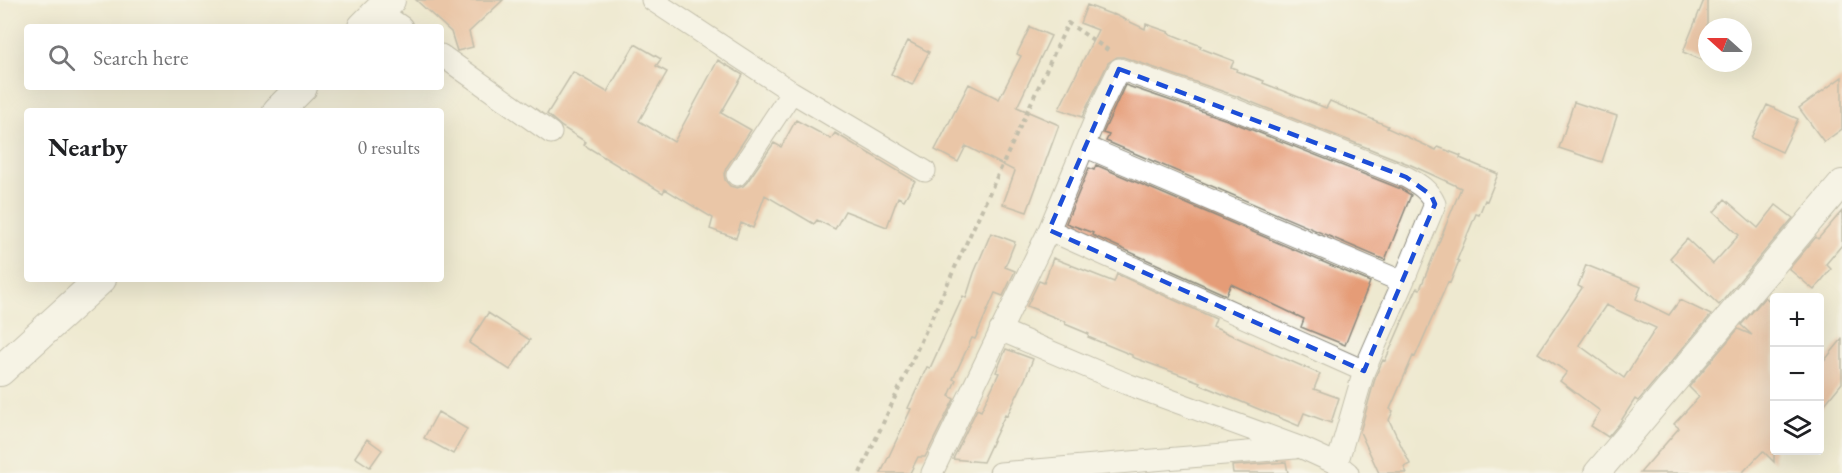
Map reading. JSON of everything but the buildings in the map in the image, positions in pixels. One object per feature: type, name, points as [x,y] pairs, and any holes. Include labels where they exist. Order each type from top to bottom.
[{"type":"main road","points":[[281,108],[299,90]]},
{"type":"main road","points":[[0,371],[98,282]]},
{"type":"street","points":[[652,0],[792,92],[926,171]]},
{"type":"street","points":[[444,57],[551,133]]},
{"type":"street","points":[[932,473],[1000,330],[1048,230],[1119,69],[1242,112],[1406,177],[1421,185],[1431,195],[1435,204],[1364,371],[1343,468],[1302,448],[1127,384],[1000,330]]},
{"type":"street","points":[[737,175],[792,92]]},
{"type":"street","points":[[1084,146],[1403,282]]},
{"type":"street","points":[[1597,473],[1842,183]]},
{"type":"street","points":[[1048,230],[1364,371]]},
{"type":"street","points":[[1000,473],[1302,448]]},
{"type":"path","points":[[860,473],[1068,23],[1110,52],[1119,69]]},
{"type":"highlighted area","points":[[1119,69],[1406,177],[1431,195],[1435,204],[1364,371],[1049,230]]}]
